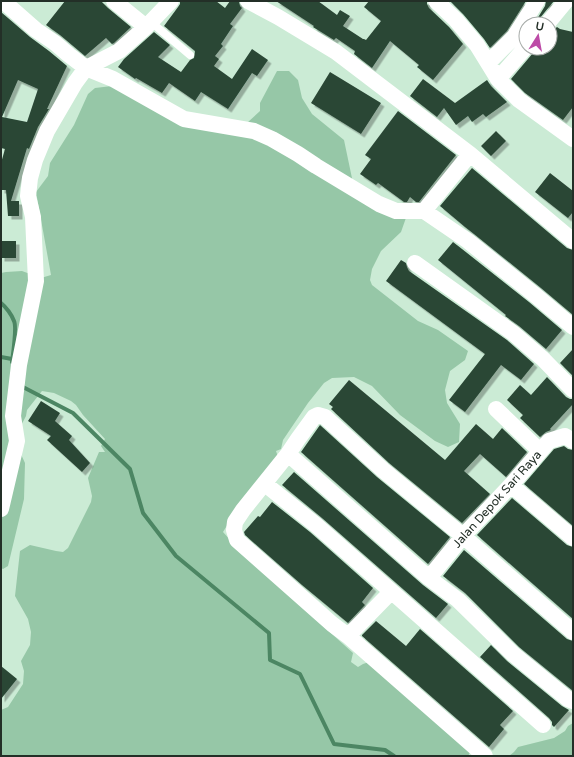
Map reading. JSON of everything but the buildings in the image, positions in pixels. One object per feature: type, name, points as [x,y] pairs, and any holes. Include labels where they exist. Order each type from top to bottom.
[{"type":"street","points":[[3,1],[36,30],[86,68],[113,78],[184,119],[254,131],[272,139],[379,204],[396,211],[424,211],[468,241],[573,327]]},
{"type":"street","points":[[114,1],[149,24]]},
{"type":"street","points":[[1,509],[17,441],[13,416],[19,365],[36,281],[33,217],[28,196],[30,178],[35,160],[47,131],[75,83],[86,68],[119,51],[149,24],[171,1]]},
{"type":"street","points":[[248,1],[336,52],[470,154],[573,241]]},
{"type":"street","points":[[436,1],[456,20],[476,45],[498,79],[519,100],[573,139]]},
{"type":"street","points":[[488,63],[514,37],[537,1]]},
{"type":"street","points":[[554,16],[566,1]]},
{"type":"street","points":[[498,79],[518,56]]},
{"type":"street","points":[[424,211],[470,154]]},
{"type":"street","points":[[415,263],[513,333],[543,359],[573,390]]},
{"type":"street","points":[[496,410],[540,451]]},
{"type":"street","points":[[485,756],[237,540],[234,530],[235,522],[243,510],[288,454],[314,417],[321,415],[383,470],[464,536],[573,632]]},
{"type":"street","name":"Jalan Depok Sari Raya","points":[[429,578],[464,536],[549,441],[565,436],[573,441]]},
{"type":"street","points":[[288,454],[429,578],[458,600],[513,654],[568,699],[573,701]]},
{"type":"street","points":[[265,484],[316,525],[543,725]]},
{"type":"street","points":[[511,485],[573,538]]},
{"type":"street","points":[[348,636],[391,592]]},
{"type":"lane","points":[[149,24],[190,55]]},
{"type":"green space","points":[[277,71],[289,71],[298,80],[302,98],[312,114],[344,140],[353,183],[407,215],[401,232],[381,251],[372,269],[370,280],[372,285],[418,321],[438,330],[468,351],[465,360],[450,371],[445,390],[447,403],[460,424],[459,442],[448,447],[435,441],[400,415],[372,386],[354,377],[332,378],[324,383],[308,403],[283,440],[281,449],[276,451],[279,460],[231,519],[223,532],[241,552],[353,653],[351,662],[358,667],[369,662],[471,751],[468,756],[1,756],[1,710],[8,707],[23,684],[24,671],[21,661],[30,645],[31,632],[28,619],[15,596],[20,551],[30,545],[63,552],[68,548],[91,502],[92,496],[88,478],[99,452],[105,452],[101,446],[105,439],[71,401],[54,393],[42,391],[27,410],[26,416],[14,439],[25,463],[24,499],[8,566],[3,569],[1,568],[1,273],[22,271],[41,278],[51,275],[36,192],[48,176],[50,163],[74,125],[88,94],[95,88],[112,86],[236,133],[260,111],[260,103]]},
{"type":"green space","points":[[573,723],[573,756],[509,756],[518,747],[554,738],[565,731],[568,726]]},
{"type":"waterway","points":[[1,303],[10,314],[15,324],[12,362]]},
{"type":"waterway","points":[[1,357],[12,359]]},
{"type":"waterway","points":[[21,386],[73,413],[130,469],[143,513],[176,556],[269,633],[270,660],[300,674],[334,744],[385,750],[394,756]]}]
